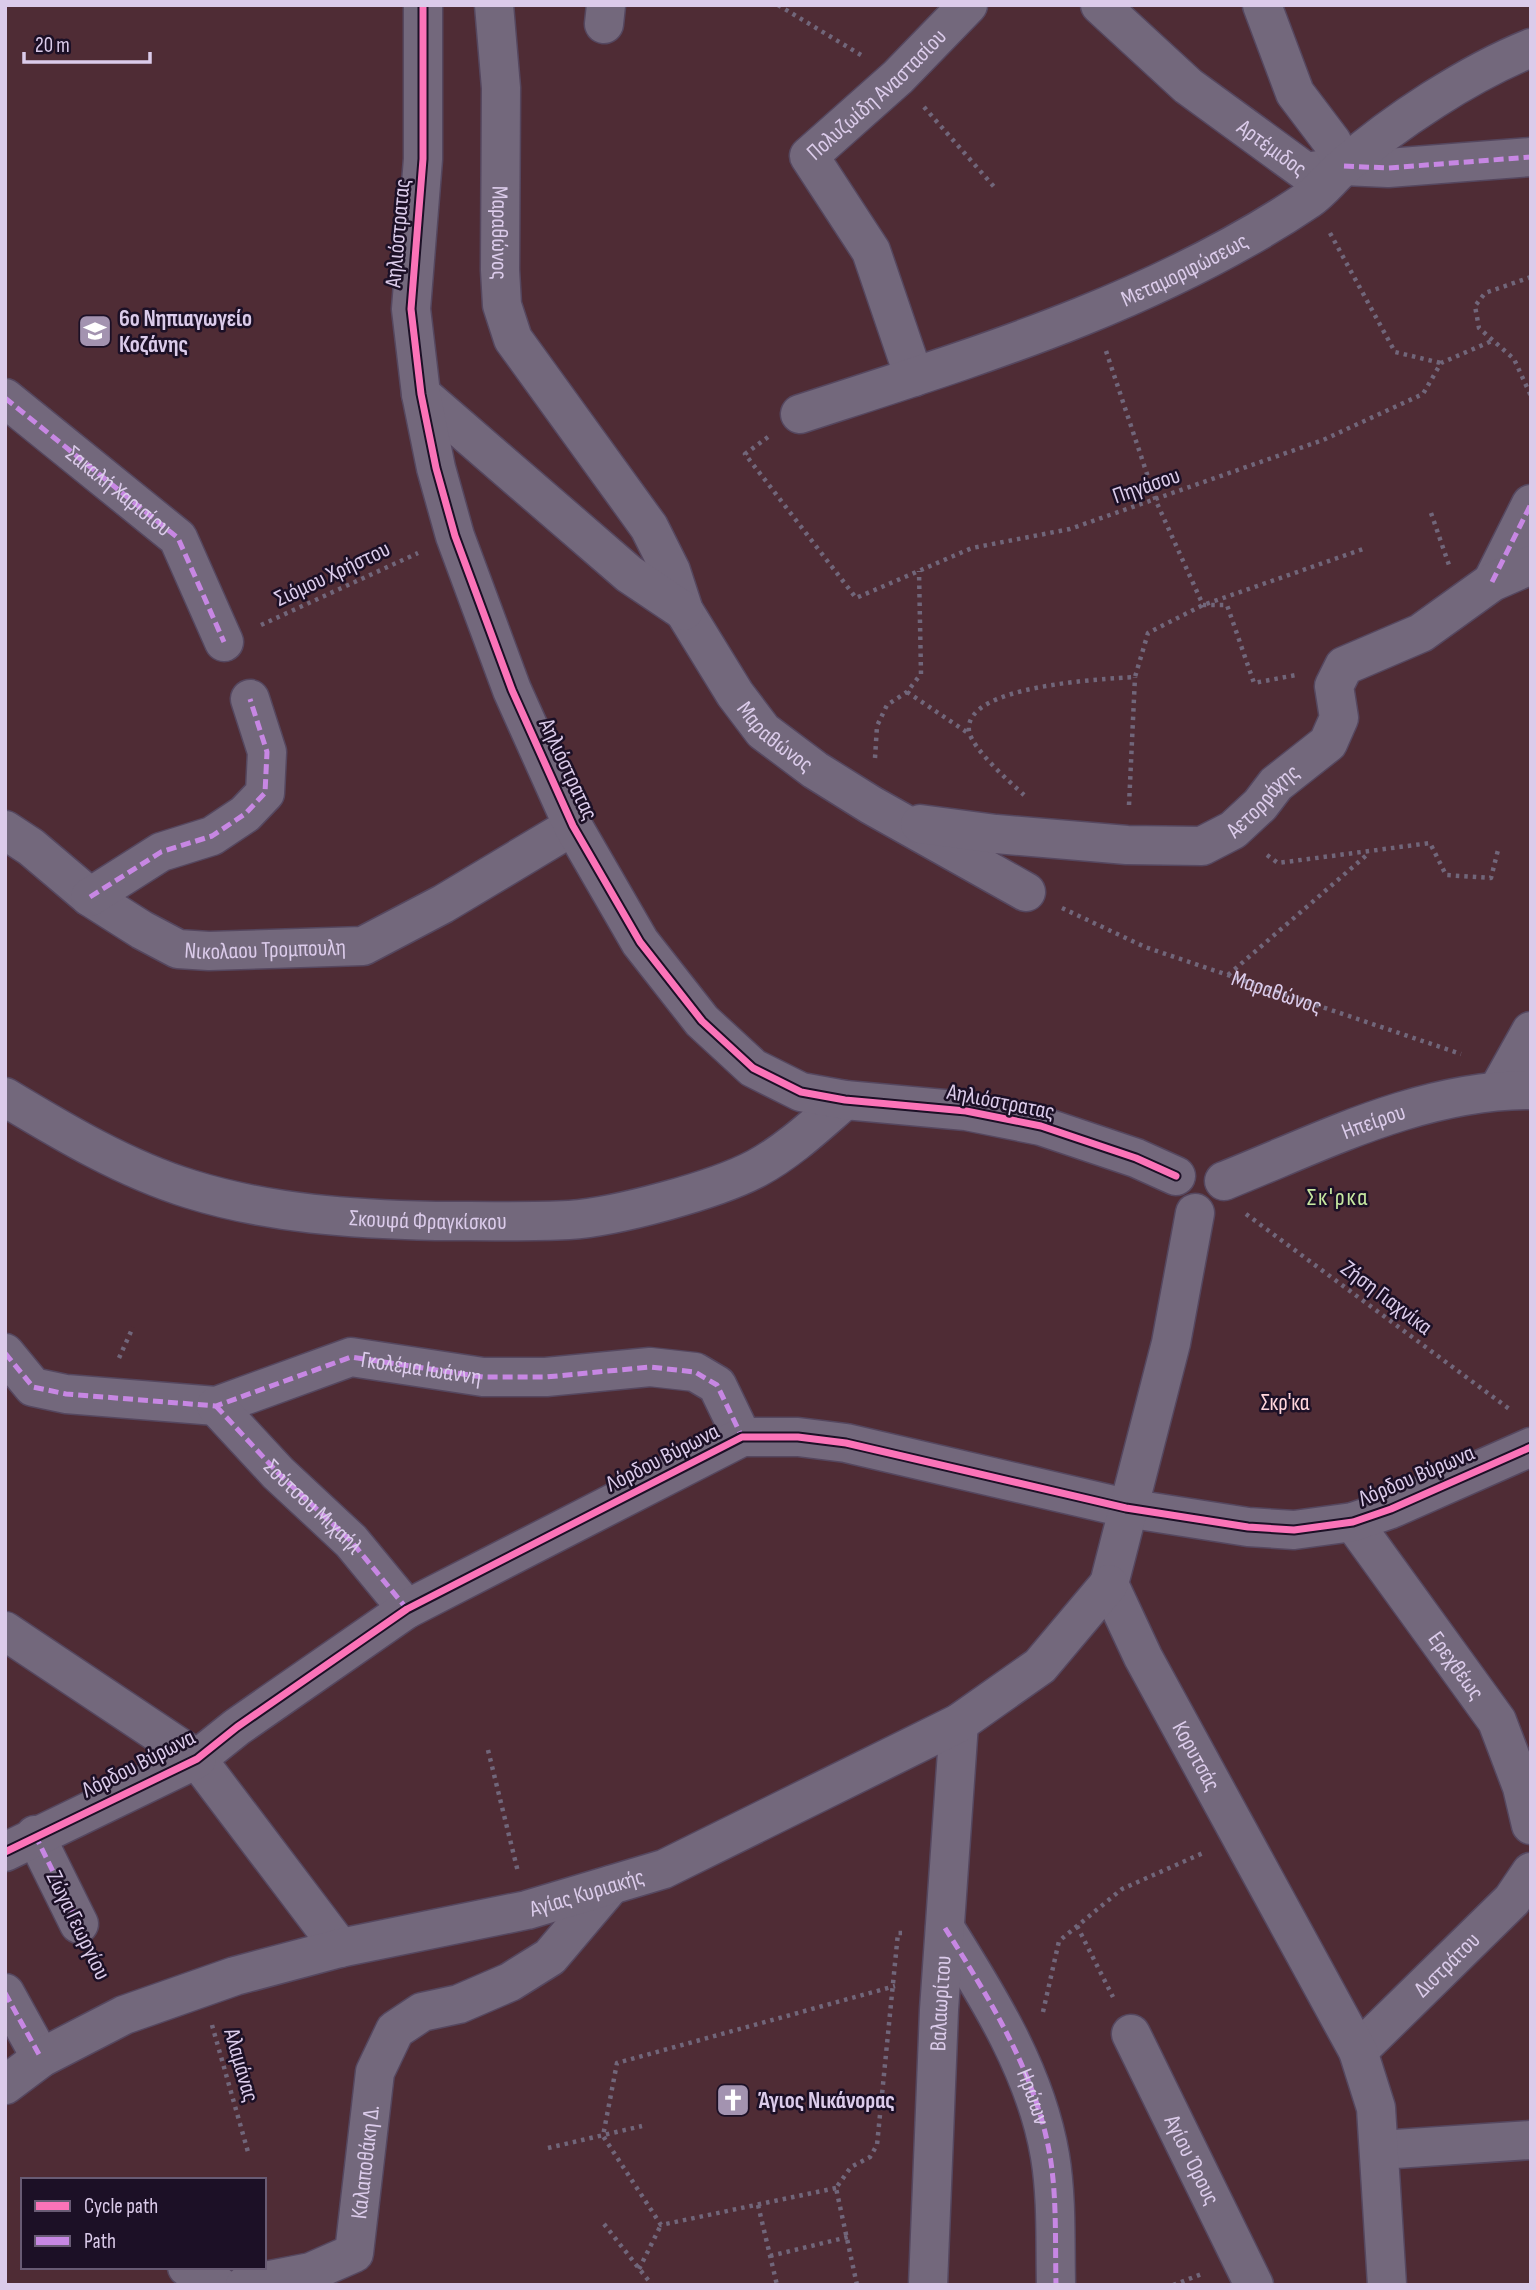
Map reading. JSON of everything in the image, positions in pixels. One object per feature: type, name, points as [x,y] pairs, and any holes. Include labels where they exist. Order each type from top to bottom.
[{"type":"street","name":"Αηλιόστρατας","points":[[423,5],[423,159],[411,309],[421,394],[455,536],[512,690],[573,826],[640,942],[702,1021],[753,1068],[801,1092],[845,1100],[966,1111],[1041,1126],[1136,1158],[1175,1175],[1189,1164],[1207,1163],[1214,1167],[1214,1197]]},
{"type":"street","name":"Μαραθώνος","points":[[494,5],[501,88],[502,305],[513,339],[649,527],[671,571],[684,611],[735,694],[763,731],[815,770],[884,813],[1026,892]]},
{"type":"street","name":"Πολυζωίδη Αναστασίου","points":[[914,377],[871,251],[809,156],[898,77],[968,5]]},
{"type":"street","name":"Αρτέμιδος","points":[[1100,5],[1188,86],[1306,172],[1344,166],[1388,168],[1531,157]]},
{"type":"street","points":[[1262,5],[1295,93],[1332,142],[1344,166]]},
{"type":"street","name":"Μεταμορφώσεως","points":[[800,414],[1093,314],[1202,261],[1312,198],[1344,166],[1438,97],[1531,48]]},
{"type":"street","points":[[421,394],[629,574],[684,611]]},
{"type":"street","name":"Σακαλή Χαρισίου","points":[[5,398],[177,538],[224,642]]},
{"type":"street","points":[[1477,592],[1531,504]]},
{"type":"street","points":[[1344,666],[1421,633],[1477,592],[1531,565]]},
{"type":"street","name":"Αετορράχης","points":[[884,813],[996,834],[1156,847],[1202,846],[1233,830],[1260,805],[1276,784],[1328,743],[1339,718],[1334,686],[1344,666]]},
{"type":"street","points":[[90,897],[161,852],[212,836],[245,814],[265,793],[267,752],[250,699]]},
{"type":"street","name":"Νικολαου Τρομπουλη","points":[[5,830],[31,847],[90,897],[178,949],[209,951],[363,946],[423,915],[573,826]]},
{"type":"street","points":[[1514,1090],[1531,1031]]},
{"type":"street","name":"Ηπείρου","points":[[1214,1197],[1365,1122],[1436,1100],[1514,1090]]},
{"type":"street","name":"Σκουφά Φραγκίσκου","points":[[5,1097],[125,1162],[189,1189],[267,1207],[339,1218],[472,1221],[572,1220],[697,1191],[754,1169],[785,1152],[845,1100]]},
{"type":"street","points":[[1109,1584],[1126,1508],[1214,1197]]},
{"type":"street","name":"Γκολέμα Ιωάννη","points":[[5,1353],[33,1387],[66,1394],[216,1406],[351,1357],[484,1377],[546,1377],[650,1367],[695,1372],[717,1385],[742,1437]]},
{"type":"street","name":"Σούτσου Μιχαήλ","points":[[216,1406],[278,1473],[351,1541],[407,1609]]},
{"type":"street","name":"Λόρδου Βύρωνα","points":[[20,1843],[197,1759],[237,1727],[407,1609],[742,1437],[798,1437],[846,1443],[1126,1508],[1248,1527],[1294,1530],[1353,1522],[1391,1509],[1525,1432]]},
{"type":"street","name":"Ερεχθέως","points":[[1353,1522],[1497,1721],[1526,1784],[1531,1825]]},
{"type":"street","name":"Αγίας Κυριακής","points":[[5,2085],[41,2058],[124,2015],[202,1987],[340,1948],[527,1910],[664,1869],[959,1723],[1040,1667],[1109,1584]]},
{"type":"street","name":"Κορυτσάς","points":[[1109,1584],[1143,1657],[1358,2051],[1376,2108],[1387,2285]]},
{"type":"street","points":[[5,1631],[197,1759],[340,1948]]},
{"type":"street","name":"Βαλαωρίτου","points":[[928,2285],[945,1928],[959,1723]]},
{"type":"street","name":"Ζώγα Γεωργίου","points":[[20,1843],[79,1923]]},
{"type":"street","name":"Διστράτου","points":[[1358,2051],[1512,1900],[1531,1872]]},
{"type":"street","name":"Καλαποθάκη Δ.","points":[[245,2285],[311,2272],[354,2253],[375,2072],[395,2030],[422,2012],[459,2004],[510,1983],[550,1957],[611,1885]]},
{"type":"street","name":"Ηρώων","points":[[945,1928],[990,2000],[1036,2105],[1050,2156],[1056,2285]]},
{"type":"street","points":[[5,1993],[41,2058]]},
{"type":"street","name":"Αγίου Όρους","points":[[1131,2034],[1254,2285]]},
{"type":"street","points":[[1380,2150],[1531,2140]]},
{"type":"street","points":[[190,2269],[209,2283],[218,2285]]},
{"type":"path","points":[[1312,198],[1395,352],[1441,363],[1494,340]]},
{"type":"path","points":[[1531,277],[1485,293],[1475,306],[1479,328],[1514,359],[1531,396]]},
{"type":"path","points":[[1093,314],[1156,501],[1203,605]]},
{"type":"path","points":[[1432,513],[1477,592]]},
{"type":"path","points":[[1130,779],[1135,677],[1148,633],[1203,605],[1366,548]]},
{"type":"path","points":[[884,813],[877,726],[887,705],[907,692],[921,674],[919,571]]},
{"type":"path","points":[[1203,605],[1227,605],[1254,683],[1344,666]]},
{"type":"path","points":[[969,734],[969,719],[979,707],[994,700],[1064,681],[1135,677]]},
{"type":"path","points":[[907,692],[969,734],[995,768],[1036,807],[1045,837]]},
{"type":"path","points":[[1278,863],[1430,843],[1446,875],[1491,878],[1498,850]]},
{"type":"path","points":[[1227,976],[1370,852]]},
{"type":"path","points":[[488,1750],[527,1910]]},
{"type":"path","points":[[1008,2038],[1041,2022],[1059,1941],[1122,1889],[1239,1836]]},
{"type":"path","points":[[1077,1926],[1131,2034]]},
{"type":"path","points":[[662,2225],[836,2188],[851,2166],[870,2157],[877,2145],[895,1986],[898,1933]]},
{"type":"path","points":[[662,2225],[603,2136],[617,2063],[895,1986]]},
{"type":"path","points":[[548,2148],[642,2126]]},
{"type":"path","points":[[836,2188],[857,2285]]},
{"type":"path","points":[[758,2205],[777,2285]]},
{"type":"path","points":[[604,2224],[652,2285]]},
{"type":"path","points":[[639,2269],[662,2225]]},
{"type":"path","points":[[769,2256],[848,2237]]},
{"type":"green space","name":"Σκρ'κα","points":[[5,5],[1531,5],[1531,2285],[5,2285]]},
{"type":"marked path","points":[[1344,166],[1388,168],[1531,157]]},
{"type":"marked path","points":[[5,398],[178,538],[224,642]]},
{"type":"marked path","points":[[1492,582],[1531,504]]},
{"type":"marked path","points":[[90,897],[161,852],[212,836],[245,814],[265,793],[267,752],[250,699]]},
{"type":"marked path","points":[[5,1353],[33,1387],[66,1394],[216,1406],[351,1357],[483,1377],[546,1377],[650,1367],[695,1372],[717,1385],[742,1437]]},
{"type":"marked path","points":[[216,1406],[278,1473],[351,1541],[407,1609]]},
{"type":"marked path","points":[[35,1835],[79,1924]]},
{"type":"marked path","points":[[945,1928],[1009,2037],[1034,2095],[1050,2156],[1054,2188],[1056,2285]]},
{"type":"marked path","points":[[5,1993],[41,2058]]},
{"type":"cycle path","points":[[423,5],[423,159],[411,309],[421,394],[436,468],[455,536],[512,690],[573,826],[640,942],[702,1021],[753,1068],[801,1092],[845,1100],[966,1111],[1041,1126],[1136,1158],[1176,1176]]},
{"type":"cycle path","points":[[5,1852],[197,1759],[237,1727],[407,1609],[742,1437],[798,1437],[846,1443],[1126,1508],[1248,1527],[1294,1530],[1353,1522],[1391,1509],[1531,1447]]},
{"type":"place","name":"6ο Νηπιαγωγείο Κοζάνης","points":[[95,331]]},
{"type":"place","name":"Άγιος Νικάνορας","points":[[733,2100]]},
{"type":"district","name":"Σκ'ρκα","points":[[1338,1197]]}]
